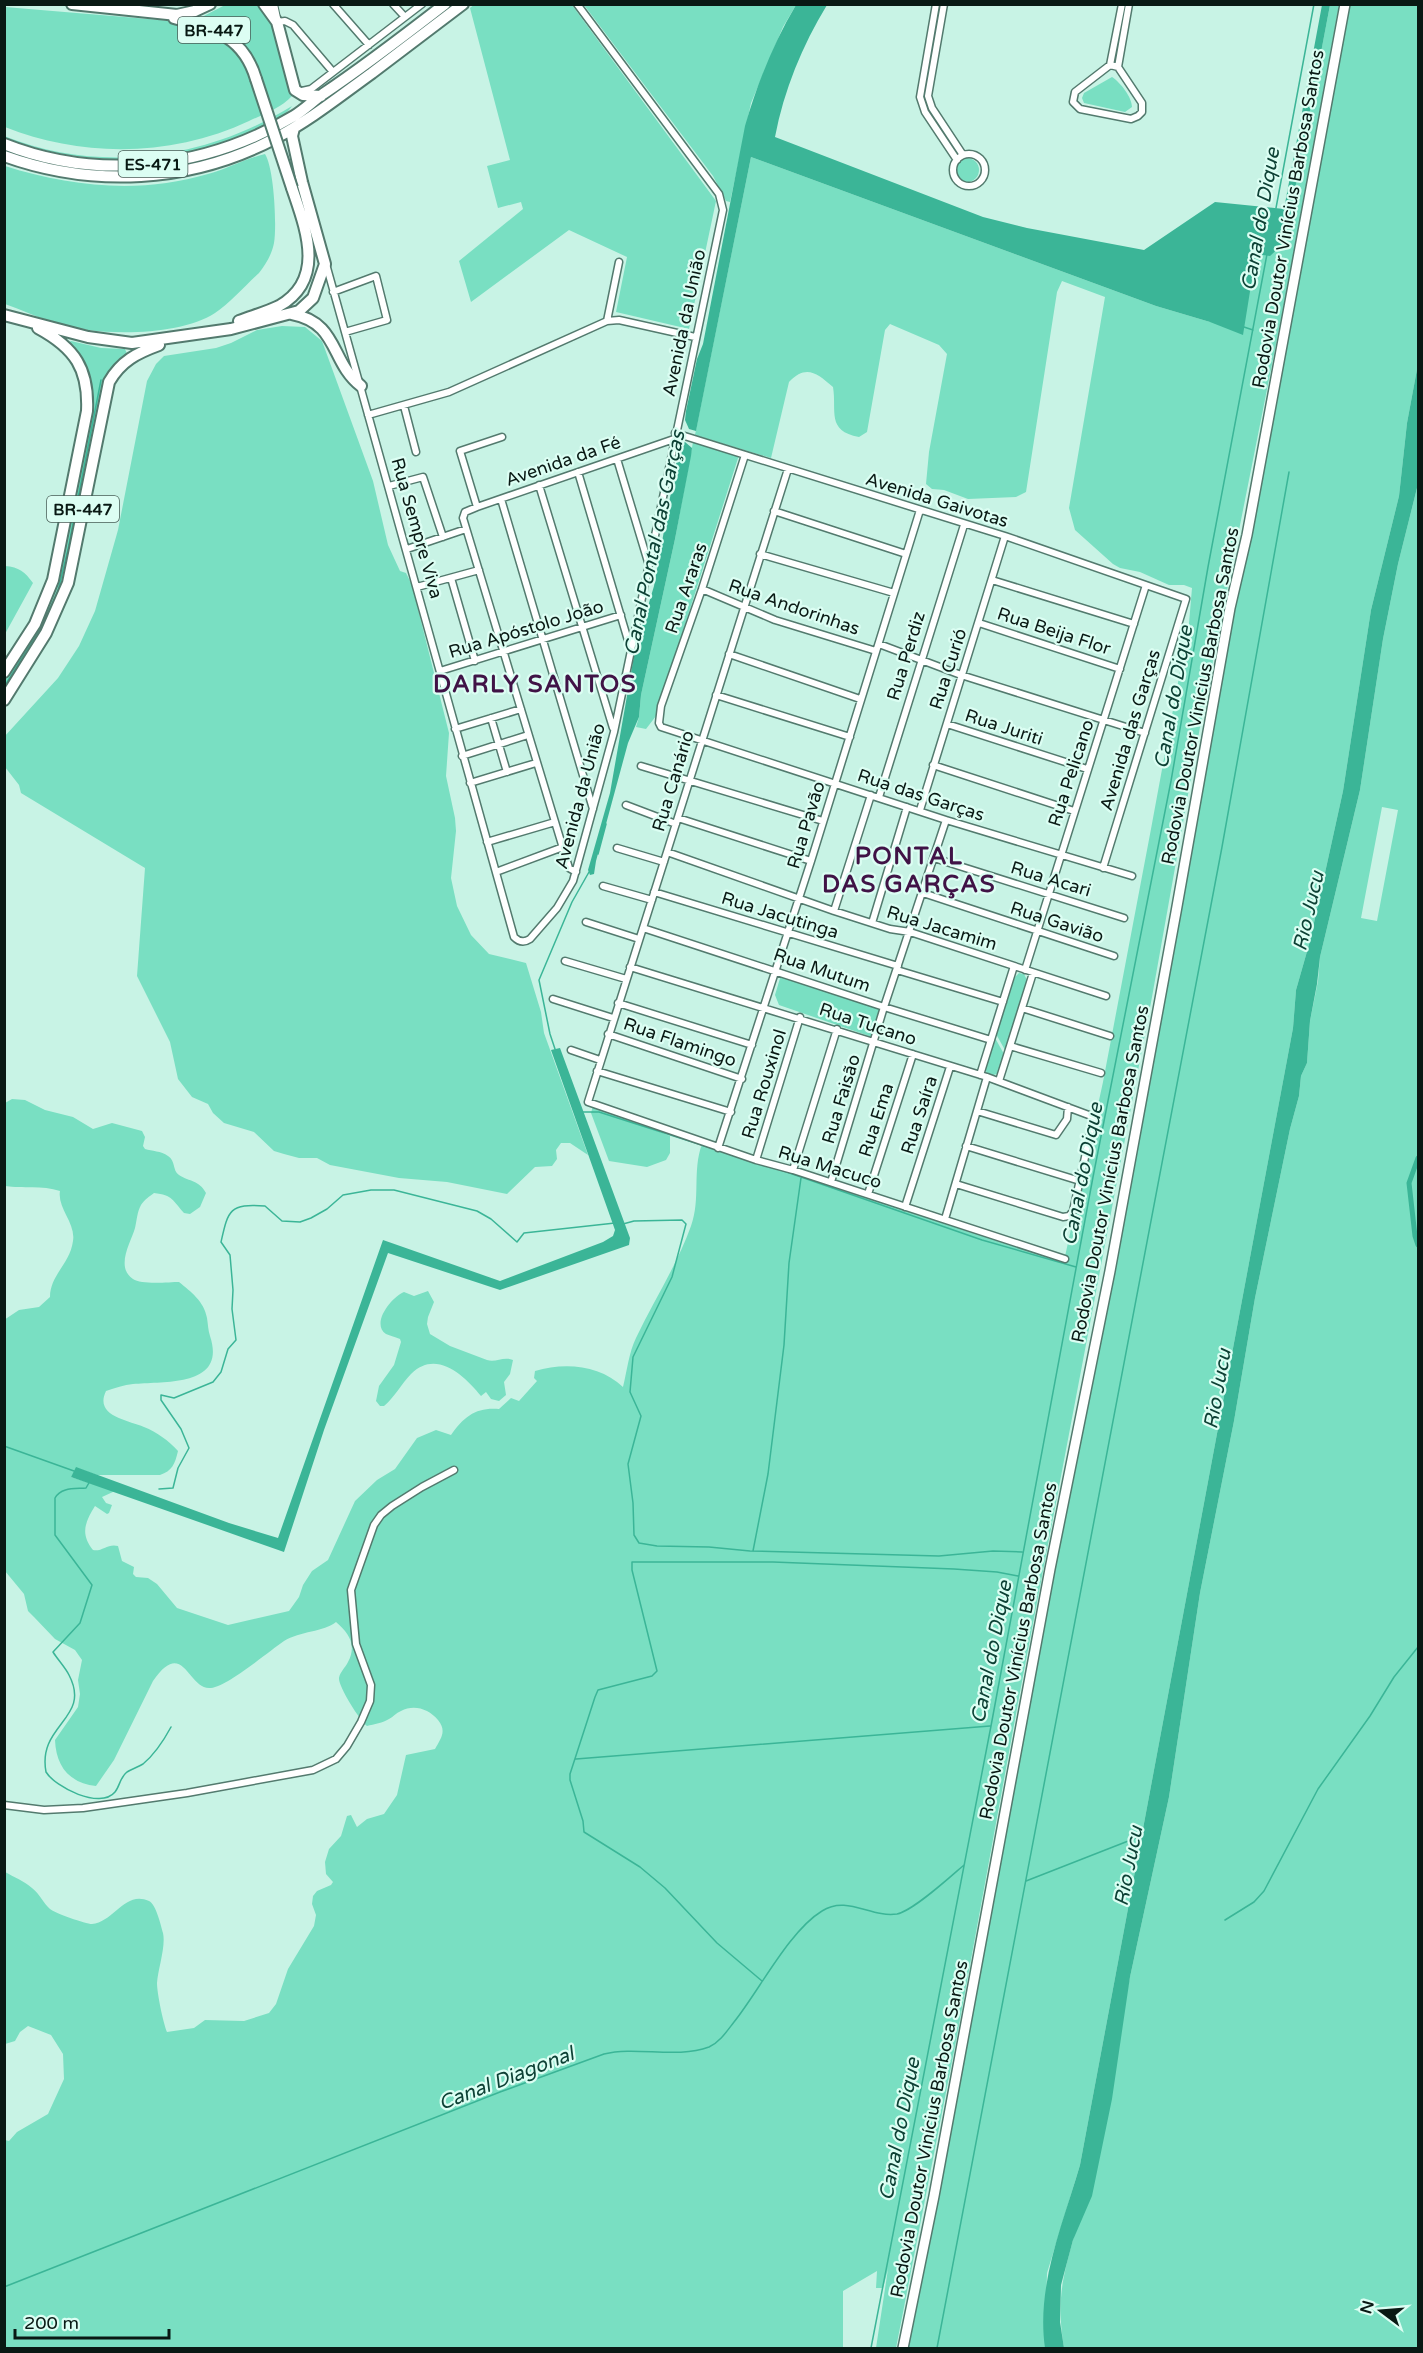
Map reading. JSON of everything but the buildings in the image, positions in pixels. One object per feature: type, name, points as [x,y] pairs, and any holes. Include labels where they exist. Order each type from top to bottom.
[{"type":"main road","name":"BR-447","points":[[72,4],[148,8],[206,27],[223,34],[244,52],[256,79],[308,240],[308,261],[302,281],[289,298],[278,306],[208,333]]},
{"type":"main road","points":[[148,8],[182,14],[195,12],[210,4]]},
{"type":"main road","points":[[264,4],[277,22],[297,101],[295,115]]},
{"type":"main road","name":"ES-471","points":[[4,144],[46,157],[84,164],[116,166],[154,164],[222,150],[295,115],[445,4]]},
{"type":"main road","name":"ES-471","points":[[4,156],[31,165],[69,173],[109,177],[148,176],[187,170],[225,160],[262,145],[294,128],[352,88],[463,4]]},
{"type":"main road","name":"Rodovia Doutor Vinícius Barbosa Santos","points":[[903,2349],[934,2196],[1048,1581],[1110,1270],[1230,608],[1247,535],[1345,4]]},
{"type":"main road","points":[[294,88],[303,96],[321,96]]},
{"type":"main road","name":"Rua Sempre Viva","points":[[294,128],[292,136],[302,182],[326,264]]},
{"type":"main road","name":"BR-447","points":[[4,315],[88,337],[120,342],[173,339],[299,311],[313,298],[326,264]]},
{"type":"main road","points":[[292,314],[309,318],[318,324],[332,340],[348,375],[361,386]]},
{"type":"main road","name":"BR-447","points":[[4,672],[34,624],[53,580],[87,411],[86,387],[73,356],[59,341],[25,321]]},
{"type":"main road","name":"BR-447","points":[[4,700],[46,633],[68,583],[109,382],[118,369],[131,357],[173,339]]},
{"type":"street","points":[[273,4],[277,22],[285,21],[293,25],[333,72]]},
{"type":"street","points":[[333,4],[369,45]]},
{"type":"street","points":[[393,4],[405,17]]},
{"type":"street","points":[[294,88],[309,90],[422,4]]},
{"type":"street","name":"Avenida da União","points":[[514,937],[522,941],[530,939],[558,908],[576,872],[594,810],[614,732],[695,337],[723,214],[722,201],[577,4]]},
{"type":"street","points":[[936,4],[920,97],[925,112],[960,157]]},
{"type":"street","points":[[944,4],[928,96],[932,108],[960,157]]},
{"type":"street","points":[[1122,4],[1114,66],[1142,103],[1138,116],[1131,119],[1076,106],[1072,99],[1075,92],[1114,66],[1129,4]]},
{"type":"street","points":[[973,155],[981,160],[985,170],[979,182],[967,186],[957,182],[953,169],[960,157],[973,155]]},
{"type":"street","points":[[607,321],[619,262]]},
{"type":"street","name":"Rua Sempre Viva","points":[[326,264],[514,937]]},
{"type":"street","points":[[333,292],[376,276],[387,320],[345,332]]},
{"type":"street","points":[[369,415],[428,400],[607,321],[619,320],[695,337]]},
{"type":"street","points":[[405,406],[416,452]]},
{"type":"street","name":"Avenida Gaivotas","points":[[675,436],[696,438],[964,525],[1005,536],[1181,596],[1187,601]]},
{"type":"street","name":"Avenida da Fé","points":[[466,529],[464,515],[477,507],[617,459],[675,436]]},
{"type":"street","points":[[477,507],[460,451],[502,437]]},
{"type":"street","name":"Rua Araras","points":[[702,740],[664,729],[659,723],[661,706],[745,455]]},
{"type":"street","points":[[617,459],[648,562]]},
{"type":"street","name":"Rua Canário","points":[[588,1102],[788,469]]},
{"type":"street","points":[[578,472],[631,647]]},
{"type":"street","points":[[389,486],[423,477],[443,537]]},
{"type":"street","points":[[539,486],[614,732]]},
{"type":"street","points":[[501,499],[594,810]]},
{"type":"street","name":"Rua Pavão","points":[[718,1148],[777,970],[920,510]]},
{"type":"street","points":[[774,511],[906,554]]},
{"type":"street","name":"Rua Perdiz","points":[[879,797],[964,525]]},
{"type":"street","points":[[407,549],[466,529],[569,868],[576,872]]},
{"type":"street","name":"Rua Curió","points":[[920,810],[1005,536]]},
{"type":"street","points":[[760,554],[894,593]]},
{"type":"street","points":[[417,587],[479,570]]},
{"type":"street","points":[[451,578],[475,661]]},
{"type":"street","points":[[992,580],[1134,624]]},
{"type":"street","name":"Rua Pelicano","points":[[1025,970],[1146,585]]},
{"type":"street","name":"Rua Andorinhas","points":[[702,589],[775,620],[876,651]]},
{"type":"street","name":"Avenida das Garças","points":[[1103,868],[1187,601]]},
{"type":"street","name":"Rua Apóstolo João","points":[[440,672],[621,615]]},
{"type":"street","name":"Rua Beija Flor","points":[[979,623],[1120,669]]},
{"type":"street","name":"Rua Andorinhas","points":[[879,644],[961,675],[1145,733]]},
{"type":"street","points":[[729,654],[860,699]]},
{"type":"street","points":[[716,695],[850,737]]},
{"type":"street","points":[[455,729],[521,709]]},
{"type":"street","points":[[491,718],[507,772]]},
{"type":"street","name":"Rua Juriti","points":[[946,724],[1087,769]]},
{"type":"street","points":[[462,756],[528,735]]},
{"type":"street","name":"Rua das Garças","points":[[702,740],[946,820],[1132,876]]},
{"type":"street","points":[[470,783],[536,763]]},
{"type":"street","points":[[933,765],[1074,811]]},
{"type":"street","points":[[641,766],[823,821]]},
{"type":"street","points":[[834,911],[871,795]]},
{"type":"street","points":[[626,806],[811,861]]},
{"type":"street","points":[[872,923],[907,807]]},
{"type":"street","name":"Rua Faisão","points":[[831,1182],[884,1007],[946,820]]},
{"type":"street","points":[[487,842],[555,822]]},
{"type":"street","points":[[496,872],[563,847]]},
{"type":"street","points":[[617,848],[664,862]]},
{"type":"street","name":"Rua Jacamim","points":[[667,852],[834,911],[899,932],[910,932],[1107,996]]},
{"type":"street","name":"Rua Acari","points":[[934,858],[1124,918]]},
{"type":"street","points":[[603,886],[652,900]]},
{"type":"street","name":"Rua Jacutinga","points":[[654,892],[1003,1002]]},
{"type":"street","name":"Rua Gavião","points":[[923,894],[1114,956]]},
{"type":"street","points":[[585,922],[639,939]]},
{"type":"street","name":"Rua Mutum","points":[[643,928],[991,1040]]},
{"type":"street","points":[[565,961],[626,979]]},
{"type":"street","points":[[945,1219],[977,1111],[991,1040],[1014,966]]},
{"type":"street","name":"Rua Tucano","points":[[630,967],[800,1017],[999,1081],[1094,1117],[1080,1181]]},
{"type":"street","points":[[999,1081],[1033,973]]},
{"type":"street","points":[[553,999],[613,1018]]},
{"type":"street","points":[[618,1003],[752,1045]]},
{"type":"street","points":[[1022,1008],[1110,1036]]},
{"type":"street","name":"Rua Rouxinol","points":[[756,1160],[800,1017]]},
{"type":"street","points":[[793,1170],[837,1029]]},
{"type":"street","name":"Rua Flamingo","points":[[608,1034],[742,1079]]},
{"type":"street","points":[[1010,1046],[1101,1073]]},
{"type":"street","points":[[572,1050],[600,1060]]},
{"type":"street","name":"Rua Ema","points":[[868,1194],[913,1054]]},
{"type":"street","name":"Rua Saíra","points":[[905,1207],[950,1066]]},
{"type":"street","points":[[597,1071],[731,1112]]},
{"type":"street","name":"Rua Macuco","points":[[588,1102],[718,1148],[831,1182],[1065,1259]]},
{"type":"street","points":[[977,1111],[1056,1135],[1067,1119],[1068,1107]]},
{"type":"street","points":[[956,1184],[1063,1217],[1070,1216],[1073,1211],[1080,1181],[966,1146]]},
{"type":"street","points":[[4,1805],[54,1810],[83,1808],[187,1793],[313,1770],[336,1759],[347,1746],[370,1701],[371,1685],[356,1644],[351,1590],[374,1525],[392,1506],[454,1470]]},
{"type":"shaded area","points":[[475,4],[572,5],[716,201],[689,329],[616,312],[627,257],[569,230],[471,302],[459,261],[523,209],[521,202],[498,208],[487,166],[510,160],[470,8]]},
{"type":"shaded area","points":[[225,5],[259,5],[270,19],[292,96],[278,107],[220,133],[159,147],[127,149],[65,144],[5,127],[5,7],[184,22],[200,18]]},
{"type":"shaded area","points":[[584,5],[796,5],[783,27],[751,103],[730,202],[726,201],[713,176]]},
{"type":"shaded area","points":[[1330,5],[1339,5],[1286,294],[1202,716],[1152,997],[957,2036],[896,2348],[876,2348],[888,2269],[883,2288],[876,2288],[877,2271],[843,2291],[843,2348],[5,2348],[5,2140],[9,2141],[17,2132],[48,2114],[64,2079],[63,2054],[51,2035],[28,2026],[20,2032],[15,2041],[5,2044],[5,1872],[32,1888],[53,1911],[89,1924],[100,1922],[133,1900],[141,1899],[152,1903],[164,1938],[157,1983],[167,2032],[194,2028],[205,2020],[244,2021],[269,2013],[276,2004],[288,1969],[314,1926],[316,1915],[312,1904],[313,1896],[317,1891],[333,1882],[326,1874],[325,1862],[329,1849],[341,1836],[347,1816],[351,1815],[357,1827],[367,1819],[384,1814],[397,1795],[406,1755],[435,1749],[443,1731],[441,1724],[434,1716],[426,1710],[416,1708],[401,1711],[381,1722],[367,1726],[364,1723],[350,1703],[340,1682],[339,1678],[351,1656],[352,1645],[345,1630],[336,1622],[325,1628],[284,1641],[237,1675],[211,1688],[203,1687],[179,1664],[172,1664],[163,1669],[153,1681],[114,1760],[96,1786],[71,1777],[61,1765],[55,1740],[78,1707],[80,1694],[78,1680],[82,1660],[75,1650],[55,1639],[28,1611],[24,1594],[5,1571],[4,1320],[19,1310],[39,1307],[50,1297],[53,1282],[71,1249],[73,1234],[61,1203],[60,1191],[5,1186],[5,1103],[12,1099],[25,1100],[45,1110],[73,1117],[93,1129],[112,1123],[142,1131],[145,1137],[143,1146],[145,1149],[168,1156],[179,1175],[197,1183],[206,1193],[200,1207],[190,1214],[184,1213],[172,1199],[165,1195],[154,1193],[147,1198],[139,1210],[126,1254],[125,1268],[128,1274],[137,1281],[179,1282],[196,1297],[207,1318],[213,1353],[210,1365],[202,1373],[190,1378],[130,1384],[109,1390],[106,1391],[103,1399],[104,1406],[114,1416],[149,1429],[171,1444],[178,1451],[174,1463],[170,1469],[160,1475],[97,1475],[77,1468],[71,1477],[115,1491],[102,1497],[106,1503],[112,1505],[109,1513],[95,1506],[89,1517],[85,1533],[93,1550],[118,1546],[122,1561],[134,1567],[133,1574],[136,1577],[148,1578],[157,1584],[177,1608],[228,1625],[289,1611],[312,1571],[328,1560],[355,1501],[377,1480],[395,1469],[417,1438],[436,1430],[451,1435],[466,1418],[478,1411],[499,1409],[511,1398],[519,1401],[537,1381],[534,1378],[535,1371],[546,1368],[582,1367],[604,1374],[623,1387],[634,1343],[679,1255],[691,1226],[696,1206],[697,1164],[702,1144],[765,1161],[1064,1261],[1103,1082],[1189,623],[1192,588],[1184,585],[1169,585],[1140,572],[1120,568],[1075,530],[1069,508],[1105,297],[1062,281],[1057,292],[1026,492],[1016,497],[968,499],[944,490],[932,489],[926,484],[929,452],[947,354],[939,345],[890,324],[885,330],[867,432],[859,437],[849,434],[837,425],[833,387],[811,372],[801,373],[789,382],[771,458],[695,435],[751,157],[1156,306],[1210,322],[1256,254],[1285,241]]},
{"type":"shaded area","points":[[1348,5],[1418,5],[1418,364],[1407,423],[1399,496],[1371,610],[1343,791],[1310,941],[1296,990],[1293,1028],[1080,2165],[1047,2273],[1045,2348],[905,2348]]},
{"type":"shaded area","points":[[1112,77],[1125,90],[1132,107],[1125,112],[1084,103],[1082,98],[1084,93]]},
{"type":"shaded area","points":[[292,106],[279,119],[250,133],[220,144],[159,157],[128,160],[66,155],[36,148],[4,136],[40,148],[77,155],[151,156],[224,139]]},
{"type":"shaded area","points":[[265,154],[271,171],[274,197],[273,247],[259,273],[215,313],[181,327],[115,332],[94,331],[57,324],[5,304],[5,166],[55,179],[132,186],[183,180],[215,172]]},
{"type":"shaded area","points":[[967,158],[975,162],[979,170],[975,178],[967,182],[959,178],[955,170],[959,162]]},
{"type":"shaded area","points":[[282,326],[305,327],[322,341],[373,481],[388,545],[400,571],[406,573],[412,585],[449,733],[446,776],[455,818],[456,831],[451,878],[457,906],[471,935],[489,954],[526,963],[541,1012],[544,1033],[588,1155],[570,1143],[561,1143],[556,1150],[557,1159],[552,1166],[535,1167],[507,1194],[447,1182],[399,1178],[330,1165],[317,1158],[299,1158],[274,1151],[254,1132],[224,1123],[213,1113],[208,1104],[192,1097],[178,1079],[170,1042],[137,976],[145,868],[21,793],[19,785],[5,767],[4,737],[58,678],[79,646],[95,611],[118,530],[147,381],[156,364],[164,356],[216,348],[257,330]]},
{"type":"shaded area","points":[[71,341],[101,348],[125,349],[127,354],[112,370],[70,558],[55,609],[5,695],[5,678],[42,617],[90,403],[68,343]]},
{"type":"shaded area","points":[[693,442],[739,455],[656,716],[646,729],[636,727],[641,695],[675,539]]},
{"type":"shaded area","points":[[1418,484],[1418,2348],[1064,2348],[1061,2319],[1063,2281],[1169,1797],[1200,1593],[1234,1421],[1255,1298],[1299,1096],[1301,1076],[1307,1063],[1310,1021],[1320,957],[1360,790],[1383,639],[1398,564]],"holes":[[[1382,807],[1398,810],[1377,921],[1361,918]]]},
{"type":"shaded area","points":[[5,566],[21,571],[33,583],[5,634]]},
{"type":"shaded area","points":[[1019,973],[1024,974],[1027,980],[1005,1050],[996,1034],[1015,977]]},
{"type":"shaded area","points":[[781,975],[881,1010],[872,1037],[779,1005],[775,995]]},
{"type":"shaded area","points":[[995,1038],[1004,1054],[997,1074],[990,1076],[985,1068]]},
{"type":"shaded area","points":[[593,1106],[670,1136],[670,1153],[666,1160],[647,1167],[609,1161],[591,1113]]},
{"type":"shaded area","points":[[428,1291],[434,1302],[427,1324],[430,1334],[450,1346],[487,1360],[513,1360],[510,1374],[504,1382],[506,1395],[499,1401],[491,1399],[486,1392],[481,1396],[458,1373],[449,1368],[440,1364],[430,1364],[420,1367],[411,1374],[384,1406],[380,1406],[376,1401],[379,1386],[394,1365],[401,1342],[400,1339],[386,1334],[382,1329],[381,1323],[385,1310],[404,1292],[414,1296]]},
{"type":"water","points":[[796,5],[827,5],[795,69],[783,102],[775,137],[983,217],[1027,228],[1144,250],[1215,202],[1284,209],[1322,5],[1330,5],[1285,242],[1270,256],[1256,254],[1243,335],[1210,322],[1156,306],[751,157],[696,431],[689,429],[685,420],[686,411],[697,359],[703,344],[745,126],[767,64]]},
{"type":"water","name":"Rio Jucu","points":[[1418,364],[1418,484],[1398,564],[1383,639],[1360,790],[1320,957],[1310,1021],[1307,1063],[1301,1076],[1299,1096],[1255,1298],[1234,1421],[1200,1593],[1169,1797],[1130,1977],[1112,2099],[1092,2196],[1073,2240],[1061,2285],[1060,2322],[1064,2348],[1045,2348],[1043,2324],[1048,2278],[1059,2232],[1080,2165],[1293,1028],[1296,990],[1310,941],[1343,791],[1371,610],[1399,496],[1407,423]]},
{"type":"water","points":[[685,442],[692,448],[691,456],[641,695],[639,717],[628,743],[594,874],[590,875],[588,870],[610,793],[635,650],[654,586],[679,448]]},
{"type":"water","points":[[560,1048],[630,1238],[629,1245],[500,1290],[388,1253],[324,1430],[284,1552],[71,1477],[76,1467],[229,1523],[278,1538],[383,1240],[500,1281],[603,1242],[613,1236],[615,1230],[551,1050]]},
{"type":"waterway","name":"Canal do Dique","points":[[1276,208],[1314,4]]},
{"type":"waterway","name":"Canal do Dique","points":[[871,2348],[991,1726],[1093,1177],[1171,781],[1208,567],[1267,254]]},
{"type":"waterway","points":[[1244,327],[1253,330]]},
{"type":"waterway","points":[[4,687],[42,626],[58,591],[101,380]]},
{"type":"waterway","points":[[937,2348],[1222,847],[1289,472]]},
{"type":"waterway","name":"Canal Pontal das Garças","points":[[598,854],[606,824]]},
{"type":"waterway","name":"Canal Pontal das Garças","points":[[555,1049],[539,980],[572,902],[589,872]]},
{"type":"waterway","points":[[583,1112],[599,1112],[711,1148]]},
{"type":"waterway","points":[[1418,1158],[1409,1183],[1418,1245]]},
{"type":"waterway","points":[[778,1169],[982,1240],[1076,1267]]},
{"type":"waterway","points":[[753,1551],[768,1474],[784,1345],[789,1263],[801,1178]]},
{"type":"waterway","points":[[159,1489],[173,1488],[178,1468],[189,1448],[181,1429],[161,1400],[161,1395],[174,1398],[213,1382],[221,1372],[228,1349],[236,1340],[232,1309],[230,1255],[221,1242],[229,1216],[237,1208],[253,1205],[265,1206],[282,1221],[300,1222],[327,1209],[343,1195],[371,1190],[394,1190],[477,1211],[491,1219],[517,1242],[524,1233],[615,1223]]},
{"type":"waterway","points":[[623,1224],[634,1221],[682,1220],[686,1224],[672,1277],[633,1357],[630,1392],[641,1416],[628,1464],[634,1535],[639,1543],[750,1551],[939,1556],[993,1551],[1022,1552]]},
{"type":"waterway","points":[[4,1446],[74,1471]]},
{"type":"waterway","points":[[90,1481],[86,1488],[65,1490],[55,1498],[55,1535],[92,1585],[80,1623],[53,1652],[69,1675],[74,1690],[74,1702],[49,1743],[45,1756],[46,1772],[68,1790],[89,1798],[108,1797],[115,1792],[125,1774],[143,1764],[151,1756],[171,1727]]},
{"type":"waterway","points":[[762,1981],[717,1943],[665,1888],[640,1867],[584,1832],[570,1774],[598,1690],[652,1676],[657,1671],[632,1562],[773,1562],[954,1569],[1018,1576]]},
{"type":"waterway","points":[[1225,1920],[1254,1902],[1264,1891],[1318,1789],[1370,1716],[1394,1677],[1418,1647]]},
{"type":"waterway","points":[[576,1759],[990,1726]]},
{"type":"waterway","points":[[1026,1881],[1141,1836]]},
{"type":"waterway","name":"Canal Diagonal","points":[[4,2287],[500,2092],[604,2054],[630,2051],[683,2052],[709,2047],[729,2029],[798,1932],[822,1911],[841,1905],[878,1913],[904,1912],[964,1865]]},
{"type":"district","name":"DARLY SANTOS","points":[[535,684]]},
{"type":"district","name":"PONTAL DAS GARÇAS","points":[[909,870]]}]
